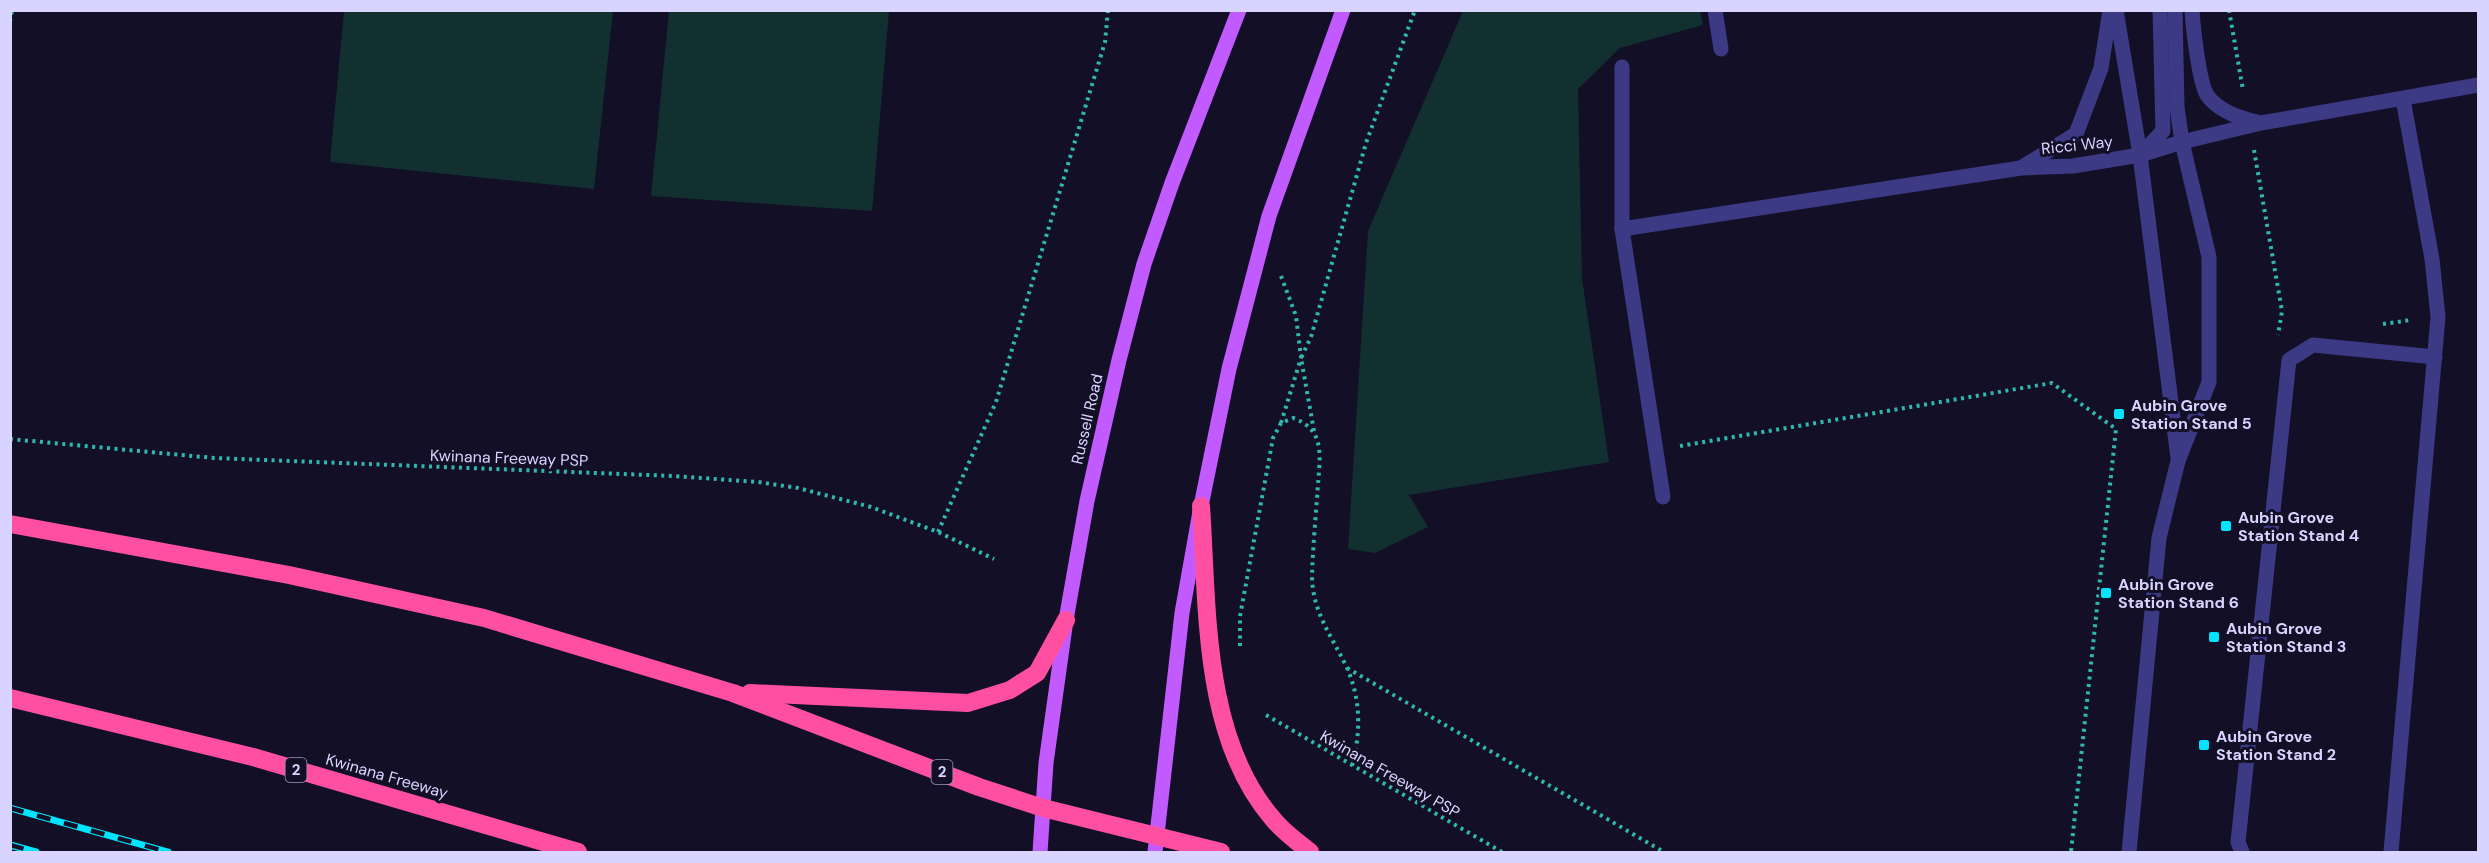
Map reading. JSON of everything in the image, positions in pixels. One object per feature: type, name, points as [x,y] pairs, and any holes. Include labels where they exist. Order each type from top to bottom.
[{"type":"highway","points":[[1201,506],[1214,679],[1228,742],[1245,781],[1273,820],[1310,852]]},
{"type":"highway","name":"2","points":[[10,524],[289,575],[484,618],[733,693],[979,787],[1156,844],[1221,852]]},
{"type":"highway","points":[[733,693],[968,703],[1010,690],[1037,673],[1066,620]]},
{"type":"highway","name":"Kwinana Freeway","points":[[10,698],[253,758],[578,852]]},
{"type":"main road","name":"Russell Road","points":[[1040,852],[1046,763],[1066,620],[1088,501],[1119,360],[1144,264],[1172,183],[1239,10]]},
{"type":"main road","points":[[1156,844],[1182,613],[1228,369],[1264,233],[1343,10]]},
{"type":"street","points":[[1715,10],[1721,49]]},
{"type":"street","name":"Ricci Way","points":[[2021,168],[2076,134],[2101,68],[2110,10]]},
{"type":"street","points":[[2116,10],[2140,155],[2178,461]]},
{"type":"street","points":[[2140,155],[2163,130],[2160,10]]},
{"type":"street","points":[[2129,852],[2159,538],[2178,461],[2209,382],[2209,257],[2182,142],[2177,107],[2175,10]]},
{"type":"street","points":[[2192,10],[2193,38],[2207,95],[2232,116],[2253,123]]},
{"type":"street","points":[[1622,67],[1622,230],[1663,497]]},
{"type":"street","name":"Ricci Way","points":[[2021,168],[2073,166],[2140,155],[2253,123],[2478,85]]},
{"type":"street","points":[[2391,852],[2438,317],[2432,259],[2403,99]]},
{"type":"street","points":[[1622,230],[2021,168]]},
{"type":"street","points":[[2242,852],[2238,842],[2289,360],[2313,345],[2435,357]]},
{"type":"path","points":[[10,22],[12,10]]},
{"type":"path","points":[[938,532],[996,402],[1105,42],[1108,10]]},
{"type":"path","points":[[1240,649],[1240,616],[1273,438],[1281,423],[1301,358],[1311,337],[1366,143],[1415,10]]},
{"type":"path","points":[[2229,10],[2253,123],[2282,311],[2278,337]]},
{"type":"path","points":[[1264,233],[1296,316],[1301,358],[1319,453],[1312,576],[1314,600],[1323,626],[1347,668],[1356,694],[1360,726],[1352,766]]},
{"type":"path","points":[[1656,450],[2052,383],[2116,429],[2071,852]]},
{"type":"path","points":[[1281,423],[1293,418],[1305,423],[1314,434]]},
{"type":"path","name":"Kwinana Freeway PSP","points":[[10,439],[214,458],[673,476],[758,482],[798,488],[871,507],[938,532],[993,559]]},
{"type":"path","points":[[1347,668],[1664,852]]},
{"type":"path","name":"Kwinana Freeway PSP","points":[[1266,715],[1502,852]]},
{"type":"green space","points":[[344,11],[613,11],[594,189],[330,162]]},
{"type":"green space","points":[[669,11],[889,11],[872,211],[651,196]]},
{"type":"green space","points":[[1463,11],[1700,11],[1703,25],[1620,48],[1578,89],[1582,278],[1609,462],[1409,495],[1428,527],[1375,553],[1348,549],[1368,231]]},
{"type":"railway","points":[[10,808],[168,852]]},
{"type":"railway","points":[[10,845],[36,852]]},
{"type":"place","name":"Aubin Grove Station Stand 5","points":[[2119,414]]},
{"type":"place","name":"Aubin Grove Station Stand 4","points":[[2226,526]]},
{"type":"place","name":"Aubin Grove Station Stand 6","points":[[2106,593]]},
{"type":"place","name":"Aubin Grove Station Stand 3","points":[[2214,637]]},
{"type":"place","name":"Aubin Grove Station Stand 2","points":[[2204,745]]}]
